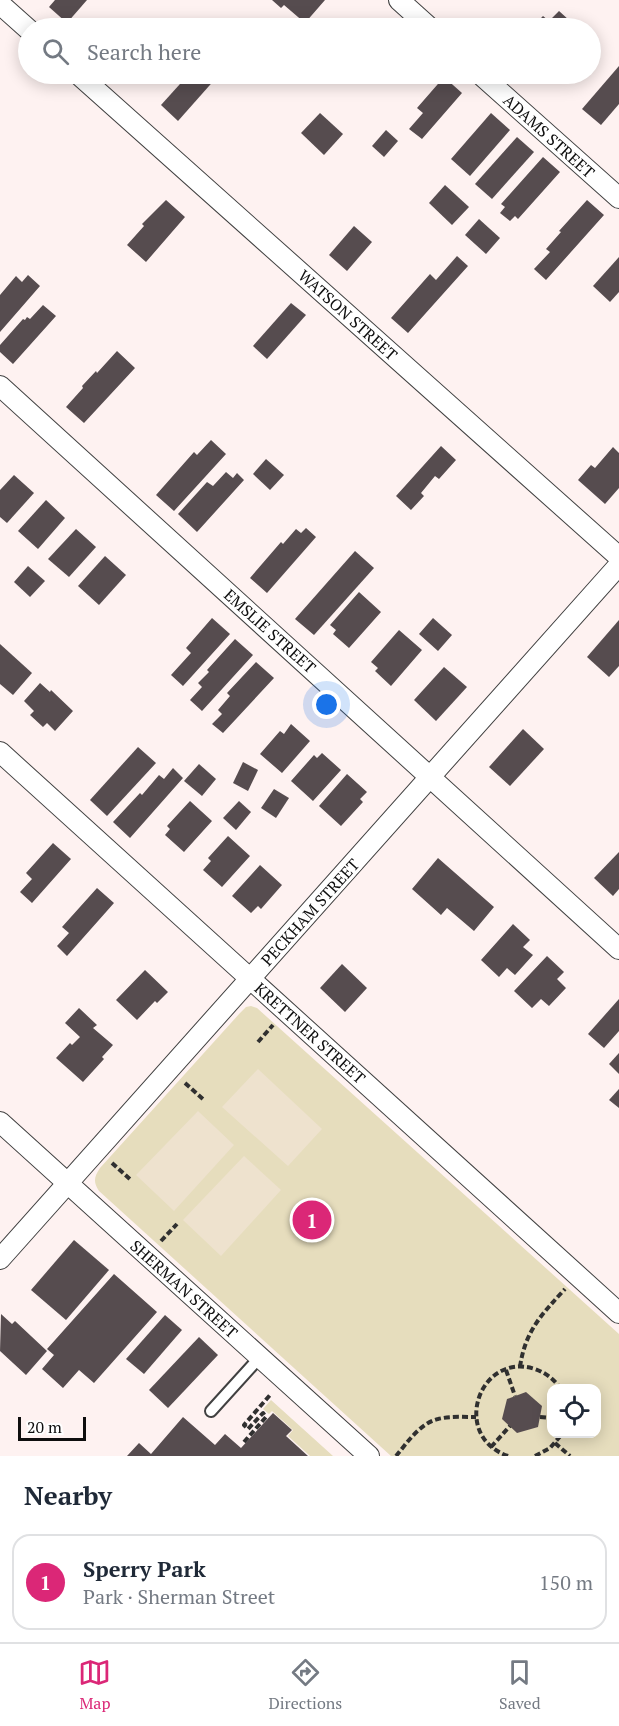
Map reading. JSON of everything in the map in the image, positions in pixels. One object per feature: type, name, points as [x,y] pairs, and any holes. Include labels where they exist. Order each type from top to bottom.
[{"type":"street","points":[[399,0],[419,18]]},
{"type":"street","points":[[0,4],[18,20]]},
{"type":"street","name":"WATSON STREET","points":[[89,84],[619,557]]},
{"type":"street","name":"ADAMS STREET","points":[[491,84],[619,198]]},
{"type":"street","name":"EMSLIE STREET","points":[[0,386],[619,949]]},
{"type":"street","name":"PECKHAM STREET","points":[[0,1259],[619,565]]},
{"type":"street","name":"KRETTNER STREET","points":[[0,752],[619,1313]]},
{"type":"street","name":"SHERMAN STREET","points":[[0,1122],[369,1456]]},
{"type":"lane","points":[[211,1411],[260,1357]]},
{"type":"path","points":[[185,1083],[204,1100]]},
{"type":"path","points":[[109,1160],[132,1180]]},
{"type":"path","points":[[520,1367],[522,1352],[536,1322],[577,1275]]},
{"type":"path","points":[[508,1456],[491,1447],[479,1430],[476,1417],[477,1401],[484,1387],[494,1376],[520,1367],[529,1367],[545,1374],[556,1384]]},
{"type":"path","points":[[506,1370],[515,1396]]},
{"type":"path","points":[[244,1442],[266,1417],[263,1413],[248,1430],[243,1425],[284,1380]]},
{"type":"path","points":[[396,1456],[413,1436],[432,1420],[476,1417]]},
{"type":"path","points":[[540,1417],[547,1418]]},
{"type":"path","points":[[491,1447],[510,1426]]},
{"type":"path","points":[[535,1456],[543,1453],[559,1438]]},
{"type":"path","points":[[555,1443],[570,1456]]},
{"type":"shaded area","points":[[246,1007],[257,1008],[619,1334],[619,1456],[391,1456],[99,1191],[95,1180],[100,1168]]},
{"type":"shaded area","points":[[258,1069],[322,1129],[288,1166],[222,1107]]},
{"type":"shaded area","points":[[198,1111],[234,1145],[174,1211],[136,1175]]},
{"type":"shaded area","points":[[244,1156],[281,1190],[221,1256],[183,1220]]},
{"type":"shaded area","points":[[271,1400],[333,1456],[310,1456],[288,1436],[293,1430],[272,1411],[269,1414],[263,1409]]},
{"type":"building","points":[[55,0],[87,0],[71,18],[61,18],[49,7]]},
{"type":"building","points":[[272,0],[325,0],[309,18],[299,18],[284,5],[281,8]]},
{"type":"building","points":[[559,11],[567,18],[552,18]]},
{"type":"building","points":[[619,66],[619,104],[601,125],[582,109]]},
{"type":"building","points":[[180,84],[211,84],[178,121],[161,105]]},
{"type":"building","points":[[438,84],[452,84],[462,93],[422,139],[409,129],[423,113],[417,108]]},
{"type":"building","points":[[320,113],[343,134],[324,155],[301,133]]},
{"type":"building","points":[[491,113],[510,130],[470,176],[451,159]]},
{"type":"building","points":[[386,130],[398,141],[384,157],[372,146]]},
{"type":"building","points":[[517,137],[534,152],[492,199],[475,184]]},
{"type":"building","points":[[543,157],[560,172],[518,219],[515,216],[510,221],[500,213],[505,207],[501,204]]},
{"type":"building","points":[[445,185],[469,207],[452,225],[429,203]]},
{"type":"building","points":[[166,200],[185,217],[146,262],[127,245],[144,226],[142,224]]},
{"type":"building","points":[[587,200],[604,215],[546,280],[534,269],[550,252],[546,249],[561,232],[559,231]]},
{"type":"building","points":[[479,219],[500,238],[486,254],[465,235]]},
{"type":"building","points":[[354,226],[372,242],[347,271],[329,255]]},
{"type":"building","points":[[457,256],[468,266],[408,333],[391,318],[430,274],[436,280]]},
{"type":"building","points":[[619,257],[619,292],[610,302],[593,286]]},
{"type":"building","points":[[28,275],[40,286],[0,332],[0,295],[16,276],[22,282]]},
{"type":"building","points":[[291,303],[306,315],[267,359],[253,346]]},
{"type":"building","points":[[43,305],[56,316],[13,364],[0,352],[0,345],[23,319],[27,317],[30,319]]},
{"type":"building","points":[[117,351],[135,368],[84,423],[66,407],[83,388],[82,386]]},
{"type":"building","points":[[211,440],[226,454],[174,511],[156,495],[194,452],[197,455]]},
{"type":"building","points":[[441,446],[456,460],[439,479],[435,476],[421,493],[424,496],[411,510],[396,496]]},
{"type":"building","points":[[613,447],[619,453],[619,488],[605,504],[578,480],[591,465],[595,468]]},
{"type":"building","points":[[266,459],[284,475],[270,490],[253,474]]},
{"type":"building","points":[[226,472],[233,478],[237,473],[244,480],[197,532],[178,514],[207,482],[213,486]]},
{"type":"building","points":[[14,475],[34,493],[7,523],[0,517],[0,490]]},
{"type":"building","points":[[46,500],[65,518],[38,549],[18,531]]},
{"type":"building","points":[[306,528],[316,537],[267,593],[250,578],[281,542],[283,544],[296,529],[301,533]]},
{"type":"building","points":[[76,529],[96,547],[69,577],[48,559]]},
{"type":"building","points":[[355,551],[374,568],[314,635],[295,619]]},
{"type":"building","points":[[105,556],[126,575],[99,605],[78,586]]},
{"type":"building","points":[[28,566],[45,581],[30,597],[14,582]]},
{"type":"building","points":[[359,592],[381,612],[349,648],[333,634],[336,630],[330,625]]},
{"type":"building","points":[[212,618],[230,634],[183,686],[171,675],[191,653],[186,648]]},
{"type":"building","points":[[433,618],[452,635],[438,651],[419,634]]},
{"type":"building","points":[[619,620],[619,666],[609,677],[587,657]]},
{"type":"building","points":[[399,630],[422,650],[391,686],[375,671],[378,668],[371,662]]},
{"type":"building","points":[[235,639],[253,655],[202,711],[190,700],[202,687],[198,683],[209,672],[207,670]]},
{"type":"building","points":[[0,644],[32,673],[13,695],[0,684]]},
{"type":"building","points":[[256,662],[274,678],[223,733],[212,724],[222,714],[218,710],[230,696],[227,693]]},
{"type":"building","points":[[444,667],[467,687],[436,721],[414,700]]},
{"type":"building","points":[[40,683],[73,711],[55,731],[47,723],[43,727],[30,715],[34,711],[24,701]]},
{"type":"building","points":[[291,724],[310,741],[282,773],[260,754],[280,731],[284,734]]},
{"type":"building","points":[[523,729],[544,749],[510,786],[489,767]]},
{"type":"building","points":[[138,747],[156,763],[107,816],[90,800]]},
{"type":"building","points":[[322,753],[341,770],[313,801],[291,781],[314,755],[317,758]]},
{"type":"building","points":[[243,762],[258,770],[248,791],[233,783]]},
{"type":"building","points":[[199,764],[216,779],[202,796],[184,781]]},
{"type":"building","points":[[173,768],[183,778],[130,838],[113,822],[140,793],[142,795],[159,775],[164,779]]},
{"type":"building","points":[[347,774],[367,792],[360,799],[363,802],[341,826],[319,806]]},
{"type":"building","points":[[274,789],[289,798],[276,818],[261,808]]},
{"type":"building","points":[[190,801],[212,821],[184,852],[165,835],[170,829],[167,826]]},
{"type":"building","points":[[239,801],[251,812],[236,830],[223,818]]},
{"type":"building","points":[[228,836],[250,856],[222,887],[203,870],[211,861],[208,858]]},
{"type":"building","points":[[53,843],[71,859],[32,903],[20,892],[32,879],[26,873]]},
{"type":"building","points":[[619,852],[619,889],[613,896],[594,878]]},
{"type":"building","points":[[438,858],[494,907],[474,931],[447,908],[441,915],[412,889]]},
{"type":"building","points":[[260,865],[282,885],[261,909],[258,906],[251,913],[232,896]]},
{"type":"building","points":[[97,888],[114,903],[67,956],[57,946],[69,933],[62,927]]},
{"type":"building","points":[[513,924],[530,940],[523,947],[533,955],[515,975],[507,968],[499,977],[481,960]]},
{"type":"building","points":[[547,956],[564,972],[557,979],[566,988],[549,1006],[541,999],[532,1008],[514,991]]},
{"type":"building","points":[[342,964],[367,988],[345,1012],[320,988]]},
{"type":"building","points":[[145,970],[168,992],[157,1003],[155,1001],[137,1020],[116,1000]]},
{"type":"building","points":[[619,999],[619,1031],[604,1048],[588,1034]]},
{"type":"building","points":[[79,1008],[97,1025],[93,1028],[113,1045],[102,1057],[104,1059],[83,1082],[56,1058],[70,1043],[72,1045],[80,1037],[65,1023]]},
{"type":"building","points":[[619,1053],[619,1074],[609,1064]]},
{"type":"building","points":[[619,1089],[619,1108],[609,1100]]},
{"type":"building","points":[[74,1240],[109,1270],[66,1320],[31,1290]]},
{"type":"building","points":[[114,1274],[157,1312],[94,1383],[79,1370],[63,1388],[42,1369],[54,1355],[47,1349]]},
{"type":"building","points":[[1,1314],[12,1324],[15,1321],[47,1351],[26,1375],[0,1351]]},
{"type":"building","points":[[165,1315],[182,1330],[144,1374],[126,1359]]},
{"type":"building","points":[[199,1337],[218,1355],[168,1408],[149,1390]]},
{"type":"building","points":[[526,1392],[542,1406],[538,1427],[517,1433],[502,1419],[507,1399]]},
{"type":"building","points":[[273,1413],[292,1430],[286,1436],[308,1456],[127,1456],[139,1443],[151,1454],[183,1417],[215,1445],[225,1434],[241,1448]]},
{"type":"place","name":"Sperry Park","points":[[312,1220]]}]
